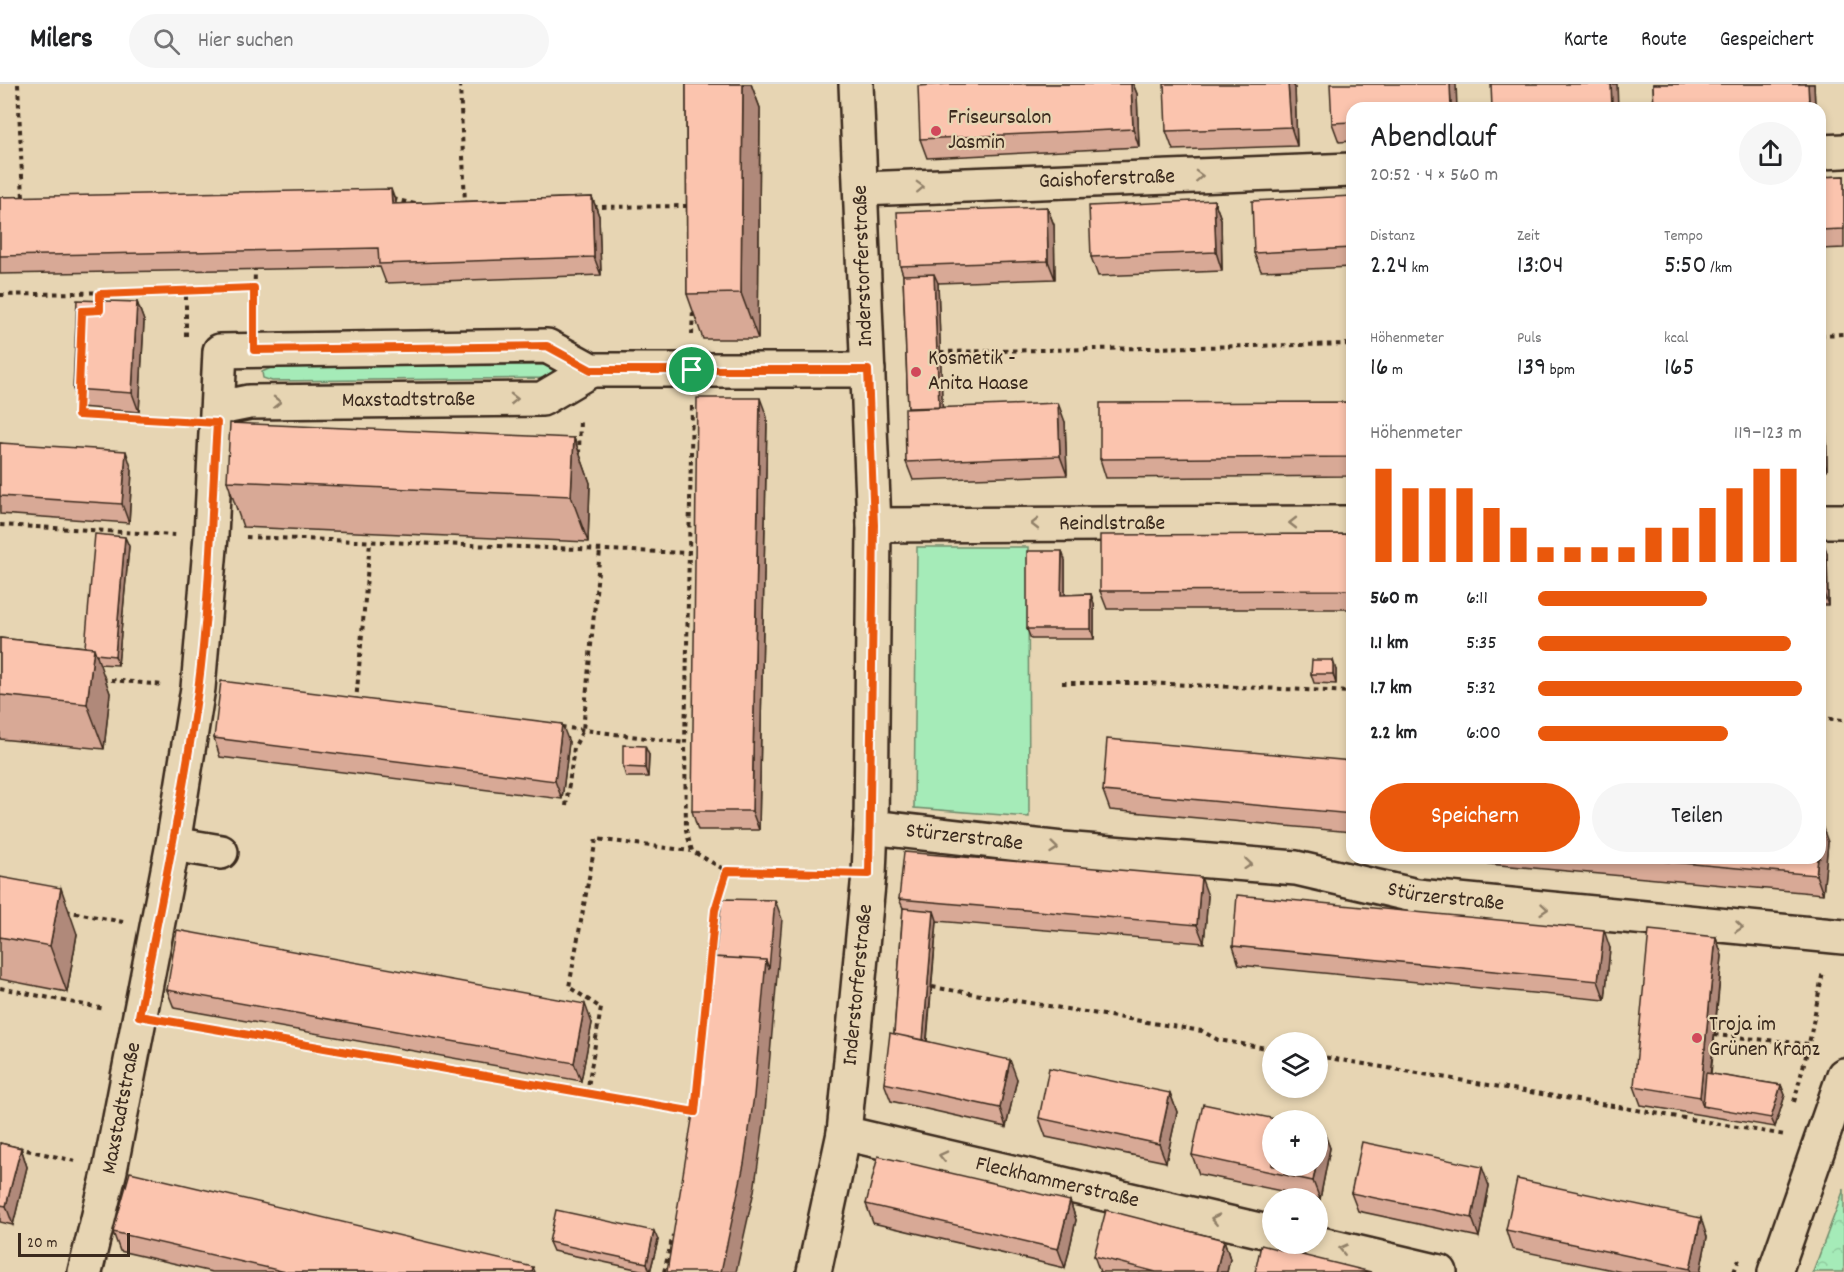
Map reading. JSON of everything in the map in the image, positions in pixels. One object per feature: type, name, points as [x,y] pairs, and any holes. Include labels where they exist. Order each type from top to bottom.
[{"type":"street","name":"Inderstorferstraße","points":[[814,1272],[844,1133],[869,874],[871,827],[874,525],[856,84]]},
{"type":"street","points":[[1826,152],[1844,152]]},
{"type":"street","name":"Gaishoferstraße","points":[[861,189],[1346,170]]},
{"type":"street","name":"Maxstadtstraße","points":[[85,1272],[110,1170],[173,844],[198,688],[211,536],[220,351],[547,346],[591,370],[868,370]]},
{"type":"street","name":"Maxstadtstraße","points":[[218,415],[249,402],[542,399],[591,370]]},
{"type":"street","points":[[1826,521],[1844,521]]},
{"type":"street","name":"Reindlstraße","points":[[874,525],[1346,523]]},
{"type":"street","name":"Stürzerstraße","points":[[871,827],[1062,849],[1296,868],[1417,897],[1837,936]]},
{"type":"street","points":[[173,844],[221,852]]},
{"type":"street","points":[[1775,1272],[1844,1075]]},
{"type":"street","name":"Fleckhammerstraße","points":[[844,1133],[1262,1231]]},
{"type":"street","points":[[1328,1246],[1440,1272]]},
{"type":"path","points":[[18,84],[24,203]]},
{"type":"path","points":[[456,208],[465,208],[460,84]]},
{"type":"path","points":[[384,199],[418,205]]},
{"type":"path","points":[[591,207],[694,206],[694,217]]},
{"type":"path","points":[[254,350],[255,269]]},
{"type":"path","points":[[0,295],[254,288]]},
{"type":"path","points":[[91,310],[100,310],[100,294]]},
{"type":"path","points":[[692,851],[686,830],[686,743],[693,298]]},
{"type":"path","points":[[1826,335],[1844,334]]},
{"type":"path","points":[[940,352],[1346,344]]},
{"type":"path","points":[[578,462],[581,400],[591,370]]},
{"type":"path","points":[[79,392],[78,415],[218,415]]},
{"type":"path","points":[[0,525],[211,536],[689,553]]},
{"type":"path","points":[[355,706],[370,542]]},
{"type":"path","points":[[566,806],[574,748],[582,730],[600,550]]},
{"type":"path","points":[[90,678],[198,688]]},
{"type":"path","points":[[1062,683],[1145,683],[1346,692]]},
{"type":"path","points":[[1826,718],[1844,720]]},
{"type":"path","points":[[560,727],[686,743]]},
{"type":"path","points":[[586,1093],[601,1008],[569,987],[596,839],[692,851],[727,871],[869,874]]},
{"type":"path","points":[[703,1029],[715,910],[727,871]]},
{"type":"path","points":[[59,910],[156,928]]},
{"type":"path","points":[[1791,1112],[1837,936]]},
{"type":"path","points":[[932,987],[1202,1031],[1218,1040],[1262,1047]]},
{"type":"path","points":[[0,988],[139,1016],[695,1112]]},
{"type":"path","points":[[1714,1035],[1809,1044]]},
{"type":"path","points":[[1328,1058],[1785,1135]]},
{"type":"path","points":[[693,1123],[696,1100]]},
{"type":"path","points":[[1781,1145],[1788,1123]]},
{"type":"path","points":[[10,1146],[110,1170]]},
{"type":"path","points":[[664,1272],[675,1226]]},
{"type":"path","points":[[1734,1272],[1742,1251]]},
{"type":"green space","points":[[547,365],[558,368],[559,378],[272,381],[263,378],[262,372],[273,367]]},
{"type":"green space","points":[[917,547],[1028,547],[1029,817],[914,808]]},
{"type":"green space","points":[[1844,1189],[1844,1272],[1813,1272]]},
{"type":"building","points":[[686,84],[743,84],[741,293],[687,294]]},
{"type":"building","points":[[1131,84],[1133,129],[920,139],[918,86]]},
{"type":"building","points":[[1164,84],[1288,84],[1291,127],[1166,131]]},
{"type":"building","points":[[1330,84],[1450,84],[1451,102],[1346,102],[1346,122],[1332,123]]},
{"type":"building","points":[[1491,84],[1611,84],[1612,102],[1492,102]]},
{"type":"building","points":[[1653,84],[1808,84],[1809,102],[1654,102]]},
{"type":"building","points":[[1844,176],[1844,229],[1826,230],[1826,177]]},
{"type":"building","points":[[391,189],[392,204],[592,197],[594,257],[379,264],[378,248],[0,256],[0,197]]},
{"type":"building","points":[[1346,196],[1346,248],[1254,253],[1252,201]]},
{"type":"building","points":[[1214,200],[1216,252],[1091,257],[1089,206]]},
{"type":"building","points":[[1047,207],[1048,261],[900,266],[897,212]]},
{"type":"building","points":[[934,274],[939,407],[908,408],[903,275]]},
{"type":"building","points":[[77,300],[137,302],[132,393],[73,389]]},
{"type":"building","points":[[697,398],[760,398],[752,811],[692,811]]},
{"type":"building","points":[[1346,402],[1346,457],[1100,459],[1100,403]]},
{"type":"building","points":[[1058,403],[1060,456],[906,462],[905,409]]},
{"type":"building","points":[[230,423],[574,438],[571,496],[227,481]]},
{"type":"building","points":[[0,443],[126,451],[122,504],[0,496]]},
{"type":"building","points":[[95,534],[125,537],[115,656],[96,654],[94,648],[85,647]]},
{"type":"building","points":[[1346,534],[1346,590],[1100,591],[1100,535]]},
{"type":"building","points":[[1027,551],[1062,551],[1061,595],[1091,594],[1091,629],[1027,629]]},
{"type":"building","points":[[0,638],[94,648],[87,704],[0,695]]},
{"type":"building","points":[[1312,660],[1333,660],[1333,674],[1311,674]]},
{"type":"building","points":[[221,681],[562,724],[555,781],[214,738]]},
{"type":"building","points":[[1107,739],[1346,760],[1346,813],[1103,791]]},
{"type":"building","points":[[623,745],[645,746],[645,768],[623,767]]},
{"type":"building","points":[[904,852],[1201,877],[1197,925],[899,899]]},
{"type":"building","points":[[1694,864],[1817,864],[1816,875]]},
{"type":"building","points":[[0,877],[61,888],[50,946],[0,937]]},
{"type":"building","points":[[1237,895],[1604,930],[1598,981],[1233,946]]},
{"type":"building","points":[[722,899],[775,900],[769,969],[766,960],[715,957]]},
{"type":"building","points":[[903,908],[934,911],[923,1040],[894,1034]]},
{"type":"building","points":[[177,930],[585,1004],[574,1063],[167,990]]},
{"type":"building","points":[[1649,930],[1716,937],[1700,1097],[1634,1086]]},
{"type":"building","points":[[711,957],[766,960],[754,1096],[744,1164],[721,1272],[667,1272],[697,1089]]},
{"type":"building","points":[[890,1033],[1010,1060],[1000,1108],[884,1083]]},
{"type":"building","points":[[1049,1068],[1170,1093],[1159,1144],[1039,1118]]},
{"type":"building","points":[[1706,1073],[1781,1085],[1771,1118],[1703,1106]]},
{"type":"building","points":[[1203,1104],[1262,1116],[1262,1170],[1192,1155]]},
{"type":"building","points":[[1362,1142],[1482,1167],[1472,1218],[1351,1193]]},
{"type":"building","points":[[0,1143],[21,1148],[6,1206],[0,1205]]},
{"type":"building","points":[[878,1156],[1070,1201],[1058,1249],[866,1204]]},
{"type":"building","points":[[130,1172],[533,1267],[532,1272],[286,1272],[113,1232]]},
{"type":"building","points":[[1290,1176],[1314,1176],[1313,1181]]},
{"type":"building","points":[[1517,1179],[1701,1218],[1690,1269],[1506,1230]]},
{"type":"building","points":[[556,1210],[654,1231],[647,1263],[549,1242]]},
{"type":"building","points":[[1106,1210],[1224,1240],[1216,1272],[1156,1272],[1094,1256]]},
{"type":"building","points":[[1261,1245],[1262,1254],[1298,1254],[1371,1272],[1255,1272]]},
{"type":"place","name":"Friseursalon Jasmin","points":[[936,131]]},
{"type":"place","name":"Kosmetik - Anita Haase","points":[[916,372]]},
{"type":"place","name":"Troja im Grünen Kranz","points":[[1697,1038]]},
{"type":"route","points":[[254,288],[254,350],[547,346],[591,370],[692,370],[868,370],[874,525],[869,874],[727,871],[715,910],[695,1112],[139,1016],[173,844],[198,688],[211,536],[217,423],[78,415],[82,311],[100,310],[100,294],[254,288]]}]
